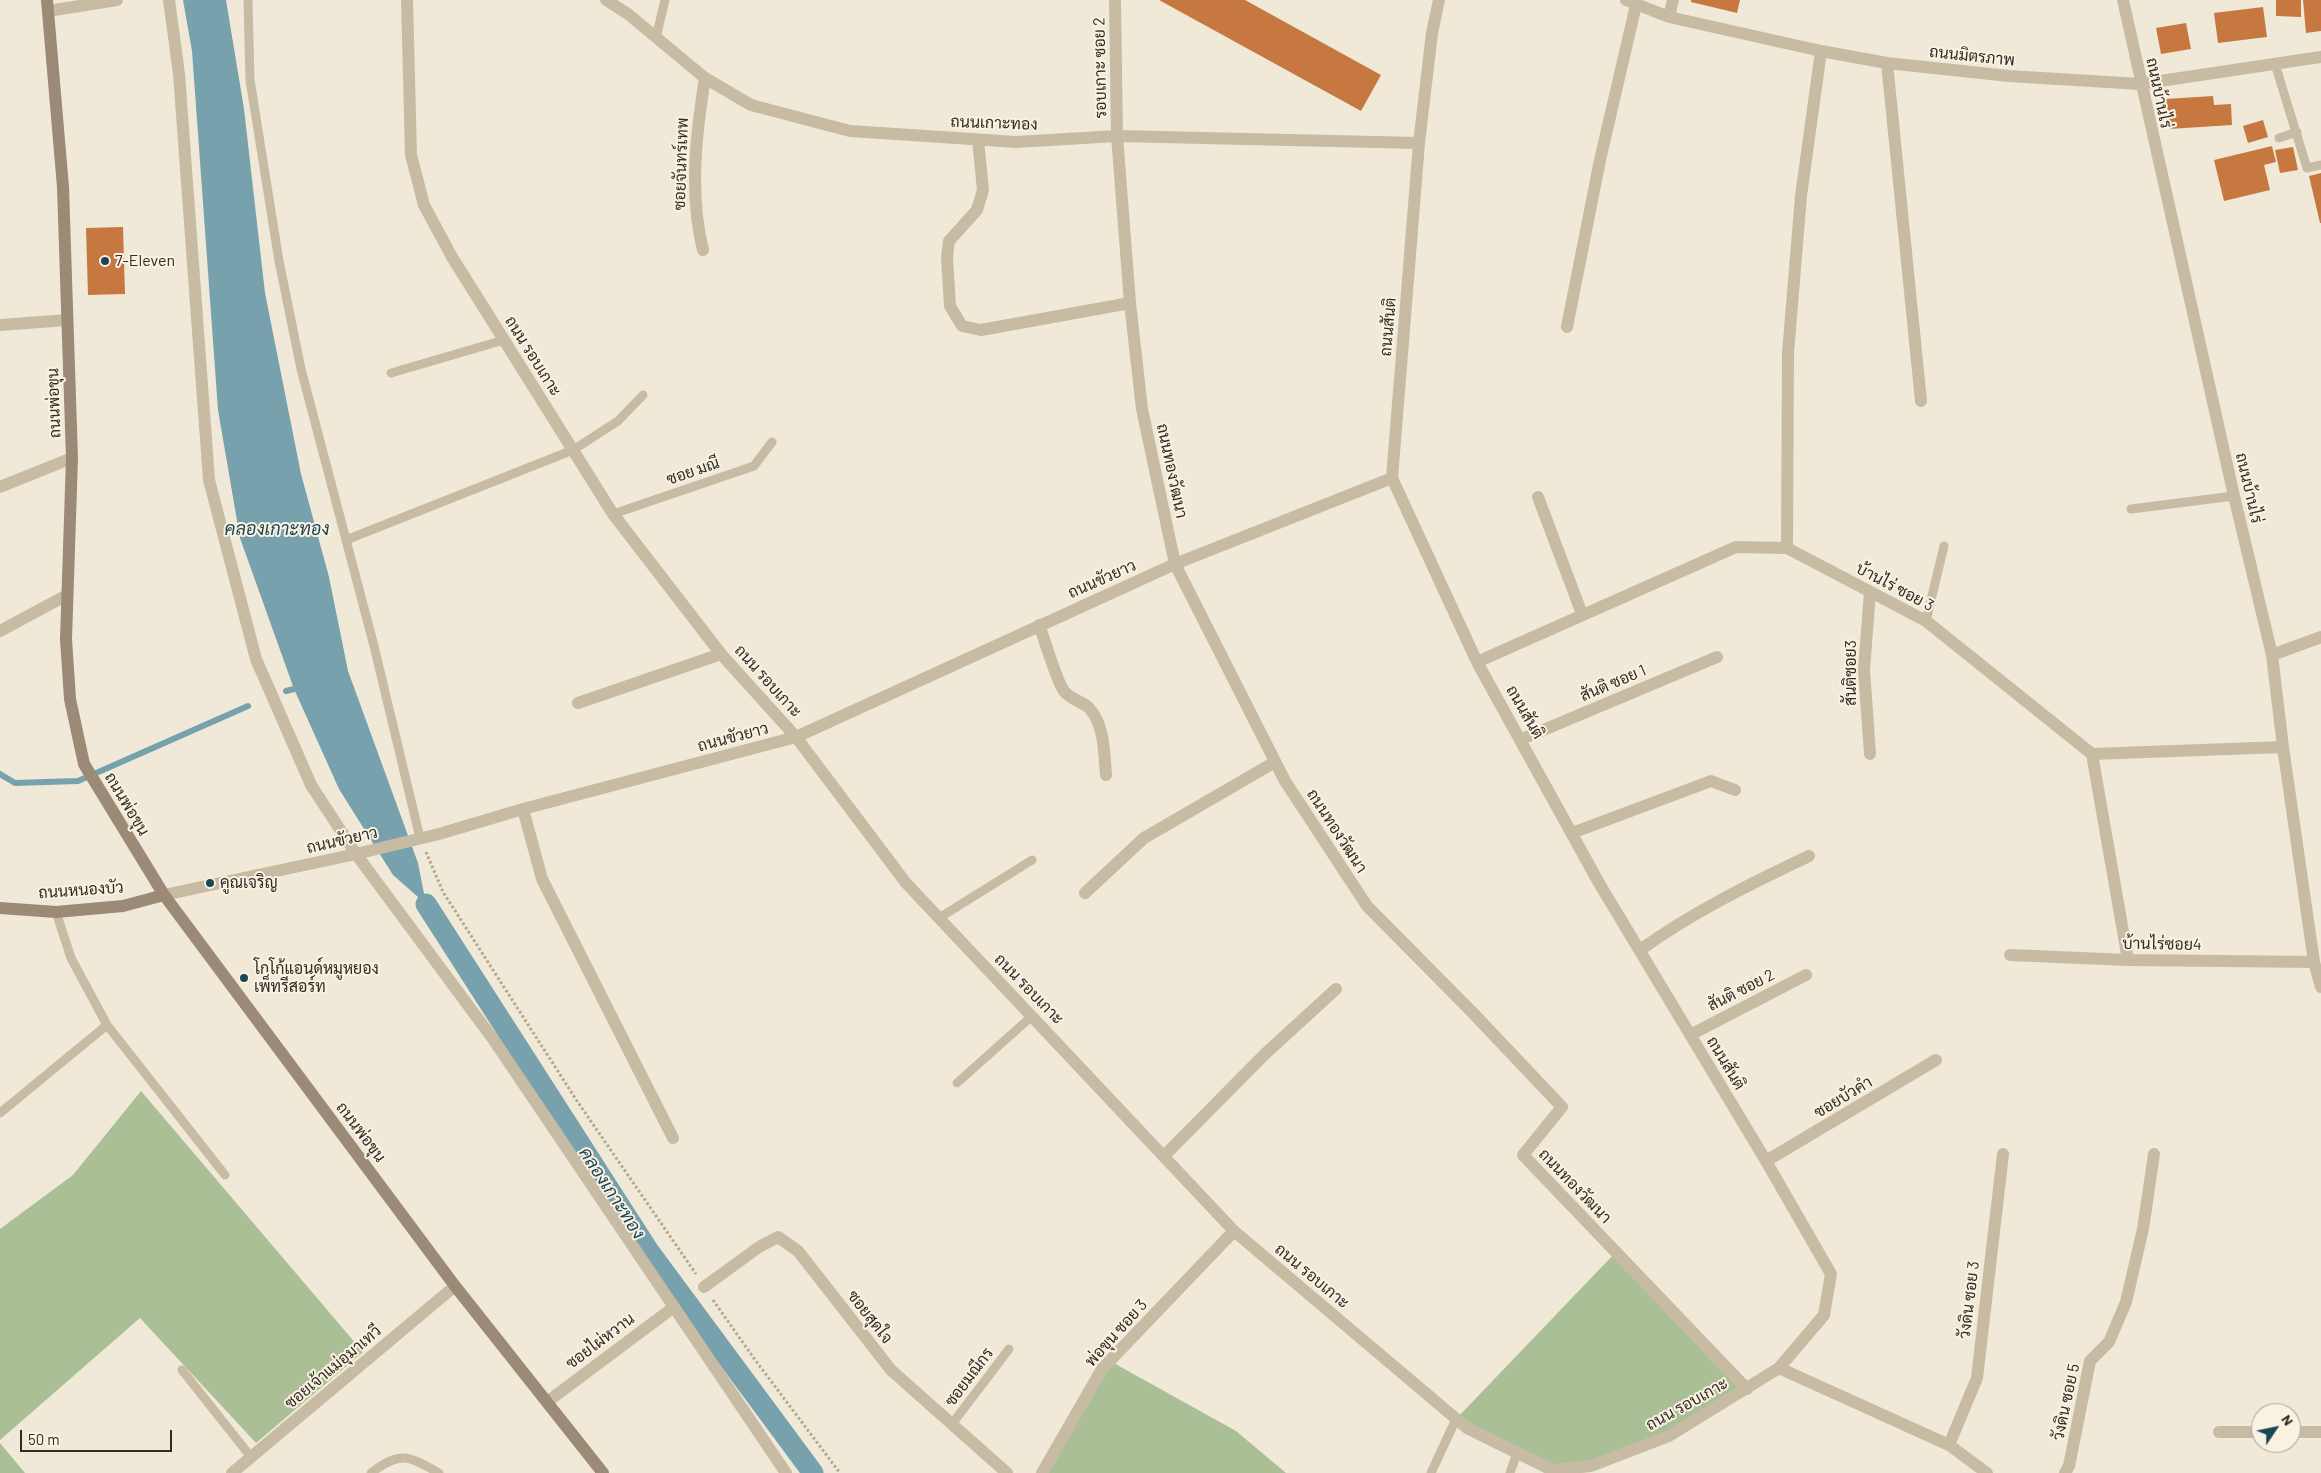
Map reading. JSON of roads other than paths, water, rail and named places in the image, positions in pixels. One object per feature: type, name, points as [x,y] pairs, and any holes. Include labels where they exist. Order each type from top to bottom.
[{"type":"main road","name":"ถนนพ่อขุน","points":[[48,6],[63,187],[72,458],[66,639],[70,699],[84,764],[164,895],[455,1286],[603,1473]]},
{"type":"main road","name":"ถนนหนองบัว","points":[[0,908],[56,912],[123,906],[164,895]]},
{"type":"street","points":[[48,6],[116,0]]},
{"type":"street","points":[[169,0],[179,74],[208,480],[256,659],[311,785],[356,854],[493,1039],[786,1473]]},
{"type":"street","name":"ถนน รอบเกาะ","points":[[407,0],[411,155],[424,205],[452,257],[614,514],[721,654],[796,737],[906,883],[1234,1230],[1456,1420],[1467,1428],[1552,1470],[1592,1469],[1669,1436],[1779,1368]]},
{"type":"street","name":"ถนนเกาะทอง","points":[[606,0],[628,14],[705,78],[751,105],[850,131],[1016,142],[1117,136],[1419,143]]},
{"type":"street","name":"รอบเกาะ ซอย 2","points":[[1115,0],[1117,136]]},
{"type":"street","name":"ถนนสันติ","points":[[1439,0],[1432,33],[1419,143],[1392,478],[1477,662],[1522,739],[1572,833],[1831,1274],[1824,1315],[1779,1368]]},
{"type":"street","points":[[1669,17],[1673,0]]},
{"type":"street","name":"ถนนบ้านไร่","points":[[2123,0],[2140,84],[2272,655],[2283,747],[2314,962],[2321,987]]},
{"type":"street","points":[[1567,326],[1631,2]]},
{"type":"street","name":"ถนนมิตรภาพ","points":[[1631,2],[1669,17],[1820,51],[1887,63],[2009,76],[2140,84],[2321,57]]},
{"type":"street","points":[[1787,548],[1788,353],[1801,196],[1820,51]]},
{"type":"street","points":[[1887,63],[1921,401]]},
{"type":"street","name":"ซอยจันทร์เทพ","points":[[703,250],[696,222],[695,188],[699,115],[705,78]]},
{"type":"street","name":"ถนนทองวัฒนา","points":[[1117,136],[1130,303],[1142,409],[1175,564],[1274,762],[1367,906],[1472,1012],[1562,1107],[1522,1155],[1747,1389]]},
{"type":"street","points":[[978,140],[983,190],[977,210],[948,241],[950,306],[962,326],[981,330],[1130,303]]},
{"type":"street","points":[[0,325],[68,320]]},
{"type":"street","points":[[0,487],[72,458]]},
{"type":"street","name":"ถนนขัวยาว","points":[[164,895],[356,854],[796,737],[1175,564],[1392,478]]},
{"type":"street","points":[[1538,497],[1582,614]]},
{"type":"street","name":"บ้านไร่ ซอย 3","points":[[1477,662],[1736,547],[1787,548],[1926,621],[2092,754]]},
{"type":"street","name":"สันติซอย3","points":[[1870,592],[1864,670],[1870,754]]},
{"type":"street","points":[[0,631],[67,595]]},
{"type":"street","points":[[1039,626],[1064,690],[1074,700],[1089,708],[1095,716],[1102,736],[1106,775]]},
{"type":"street","points":[[2272,655],[2321,637]]},
{"type":"street","points":[[578,703],[721,654]]},
{"type":"street","name":"สันติ ซอย 1","points":[[1522,739],[1717,657]]},
{"type":"street","points":[[2128,960],[2092,754],[2283,747]]},
{"type":"street","points":[[1084,893],[1144,838],[1274,762]]},
{"type":"street","points":[[1572,833],[1711,781],[1735,790]]},
{"type":"street","points":[[523,809],[542,879],[673,1138]]},
{"type":"street","points":[[1640,950],[1679,923],[1742,887],[1809,856]]},
{"type":"street","name":"บ้านไร่ซอย4","points":[[2010,955],[2128,960],[2314,962]]},
{"type":"street","name":"สันติ ซอย 2","points":[[1690,1034],[1806,975]]},
{"type":"street","points":[[1164,1156],[1265,1054],[1336,989]]},
{"type":"street","name":"ซอยบัวคำ","points":[[1766,1161],[1936,1060]]},
{"type":"street","name":"วังดิน ซอย 3","points":[[1949,1445],[1977,1378],[2003,1154]]},
{"type":"street","name":"วังดิน ซอย 5","points":[[2065,1473],[2069,1466],[2090,1361],[2109,1342],[2126,1302],[2143,1228],[2154,1154]]},
{"type":"street","name":"พ่อขุน ซอย 3","points":[[1042,1473],[1102,1370],[1234,1230]]},
{"type":"street","name":"ซอยสุดใจ","points":[[704,1287],[759,1246],[778,1237],[798,1251],[891,1370],[1007,1473]]},
{"type":"street","name":"ซอยเจ้าแม่อุมาเทวี","points":[[232,1473],[455,1286]]},
{"type":"street","name":"ซอยไผ่หวาน","points":[[547,1402],[674,1307]]},
{"type":"street","points":[[1779,1368],[1949,1445],[1987,1473]]},
{"type":"street","points":[[2219,1432],[2251,1432]]},
{"type":"street","points":[[2301,1432],[2321,1432]]},
{"type":"lane","points":[[248,0],[250,80],[278,260],[301,369],[346,540],[420,838]]},
{"type":"lane","points":[[656,38],[665,0]]},
{"type":"lane","points":[[2276,64],[2307,168],[2321,165]]},
{"type":"lane","points":[[2279,138],[2296,132]]},
{"type":"lane","points":[[391,373],[504,340]]},
{"type":"lane","points":[[346,540],[573,450],[618,421],[643,395]]},
{"type":"lane","name":"ซอย มณี","points":[[614,514],[754,466],[772,442]]},
{"type":"lane","points":[[2131,509],[2234,496]]},
{"type":"lane","points":[[1926,621],[1944,546]]},
{"type":"lane","points":[[939,918],[1032,860]]},
{"type":"lane","points":[[56,912],[72,958],[107,1025],[225,1175]]},
{"type":"lane","points":[[957,1083],[1032,1016]]},
{"type":"lane","points":[[0,1114],[107,1025]]},
{"type":"lane","name":"ซอยมณีกร","points":[[952,1424],[1009,1349]]},
{"type":"lane","points":[[182,1370],[251,1457]]},
{"type":"lane","points":[[1431,1473],[1456,1420]]},
{"type":"lane","points":[[1510,1473],[1517,1453]]},
{"type":"lane","points":[[371,1473],[387,1460],[410,1457],[439,1473]]},
{"type":"water","name":"คลองเกาะทอง","points":[[183,0],[226,0],[244,109],[265,293],[301,474],[329,577],[348,671],[418,863],[426,904],[393,875],[339,789],[294,689],[240,538],[218,410],[192,51]]},
{"type":"waterway","points":[[286,691],[294,689]]},
{"type":"waterway","points":[[0,774],[15,783],[78,781],[248,706]]},
{"type":"waterway","name":"คลองเกาะทอง","points":[[426,904],[648,1250],[813,1473]]},
{"type":"place","name":"7-Eleven","points":[[105,261]]},
{"type":"place","name":"คูณเจริญ","points":[[210,883]]},
{"type":"place","name":"โกโก้แอนด์หมูหยอง เพ็ทรีสอร์ท","points":[[244,978]]}]
